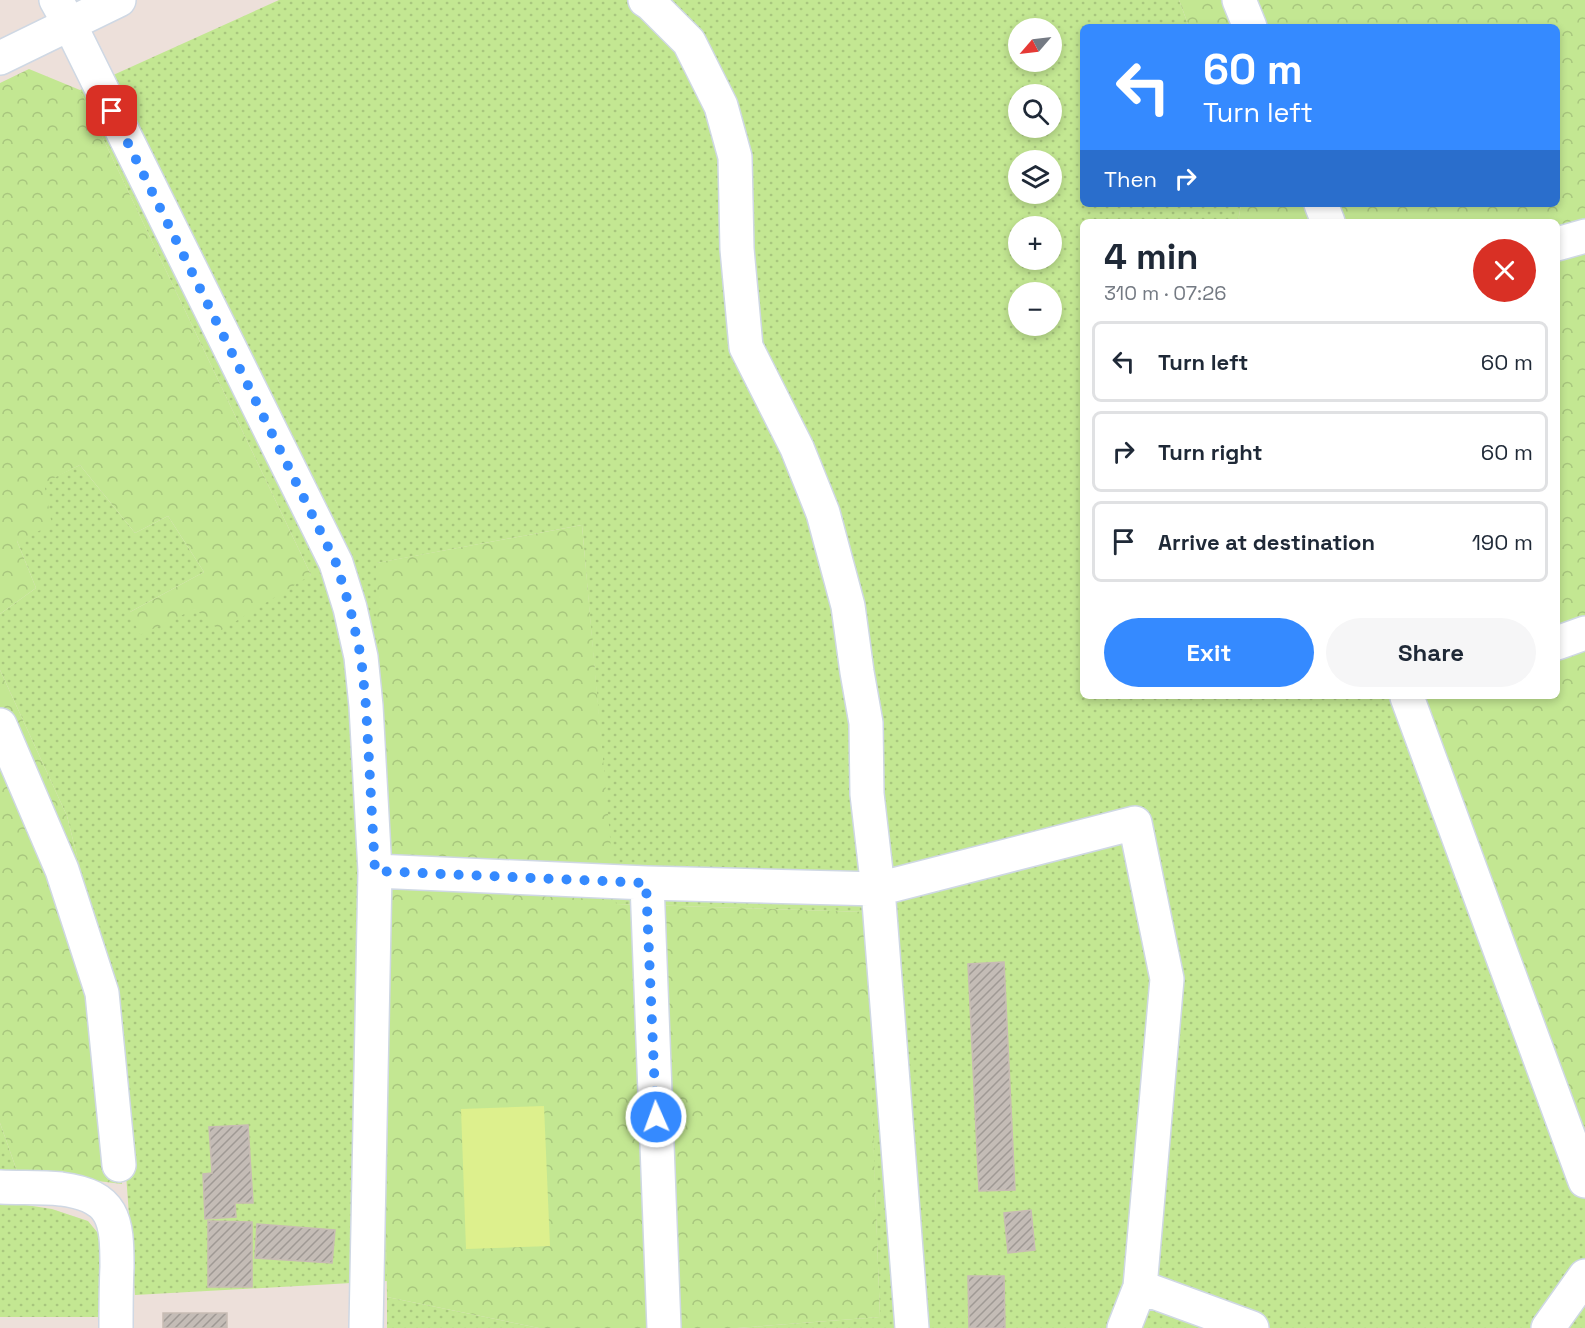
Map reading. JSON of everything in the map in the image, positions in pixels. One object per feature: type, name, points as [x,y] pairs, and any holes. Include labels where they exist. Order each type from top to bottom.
[{"type":"street","points":[[0,58],[63,12],[119,0]]},
{"type":"street","points":[[645,0],[689,42],[721,106],[735,157],[737,249],[746,347],[797,448],[823,513],[848,606],[856,672],[866,723],[867,794],[879,890],[912,1328]]},
{"type":"street","points":[[1239,0],[1249,24]]},
{"type":"street","points":[[63,12],[336,563],[350,608],[361,657],[366,706],[375,871],[366,1328]]},
{"type":"street","points":[[1560,243],[1585,236]]},
{"type":"street","points":[[1560,642],[1585,633]]},
{"type":"street","points":[[1408,699],[1585,1181]]},
{"type":"street","points":[[0,725],[62,870],[102,993],[119,1165]]},
{"type":"street","points":[[375,871],[879,890],[1135,823],[1167,979],[1140,1287],[1124,1328]]},
{"type":"street","points":[[646,883],[664,1328]]},
{"type":"street","points":[[0,1188],[59,1189],[77,1192],[105,1206],[113,1220],[117,1236],[116,1328]]},
{"type":"street","points":[[1548,1328],[1585,1276]]},
{"type":"street","points":[[1140,1287],[1252,1328]]},
{"type":"green space","points":[[279,0],[1179,0],[1188,24],[1080,24],[1080,207],[1240,207],[1238,219],[1080,219],[1080,699],[1390,699],[1585,1190],[1585,1328],[737,1328],[880,1317],[864,912],[615,904],[582,525],[377,563],[387,1281],[135,1295],[113,1000],[67,816],[0,670],[0,614],[36,588],[17,541],[44,482],[80,465],[135,533],[168,516],[204,572],[130,612],[196,609],[311,575],[80,90]]},
{"type":"green space","points":[[1179,0],[1585,0],[1585,1190],[1390,699],[1560,699],[1560,219],[1238,219],[1240,207],[1560,207],[1560,24],[1188,24]]},
{"type":"green space","points":[[29,69],[80,90],[311,575],[220,631],[195,609],[140,635],[130,612],[204,572],[168,516],[135,533],[80,465],[44,483],[52,525],[17,541],[36,588],[0,614],[0,83]]},
{"type":"green space","points":[[582,525],[616,904],[865,912],[880,1317],[737,1328],[539,1328],[387,1297],[376,563]]},
{"type":"green space","points":[[0,670],[67,816],[113,1000],[122,1184],[17,1171],[0,1123]]},
{"type":"green space","points":[[544,1106],[550,1246],[466,1249],[461,1109]]},
{"type":"green space","points":[[0,1123],[17,1171],[0,1170]]},
{"type":"green space","points":[[0,1201],[52,1209],[88,1221],[102,1238],[102,1317],[0,1317]]},
{"type":"green space","points":[[387,1297],[539,1328],[387,1328]]},
{"type":"building","points":[[1004,962],[1015,1190],[979,1191],[968,964]]},
{"type":"building","points":[[248,1125],[253,1203],[235,1203],[236,1217],[205,1219],[203,1174],[212,1173],[209,1127]]},
{"type":"building","points":[[1031,1210],[1035,1250],[1008,1253],[1004,1213]]},
{"type":"building","points":[[208,1221],[252,1222],[252,1287],[208,1287]]},
{"type":"building","points":[[257,1224],[335,1230],[332,1263],[255,1258]]},
{"type":"building","points":[[968,1276],[1004,1276],[1005,1328],[969,1328]]},
{"type":"building","points":[[163,1313],[227,1313],[227,1328],[163,1328]]},
{"type":"route","points":[[112,111],[336,563],[350,608],[361,657],[375,871],[646,883],[656,1117]]}]
